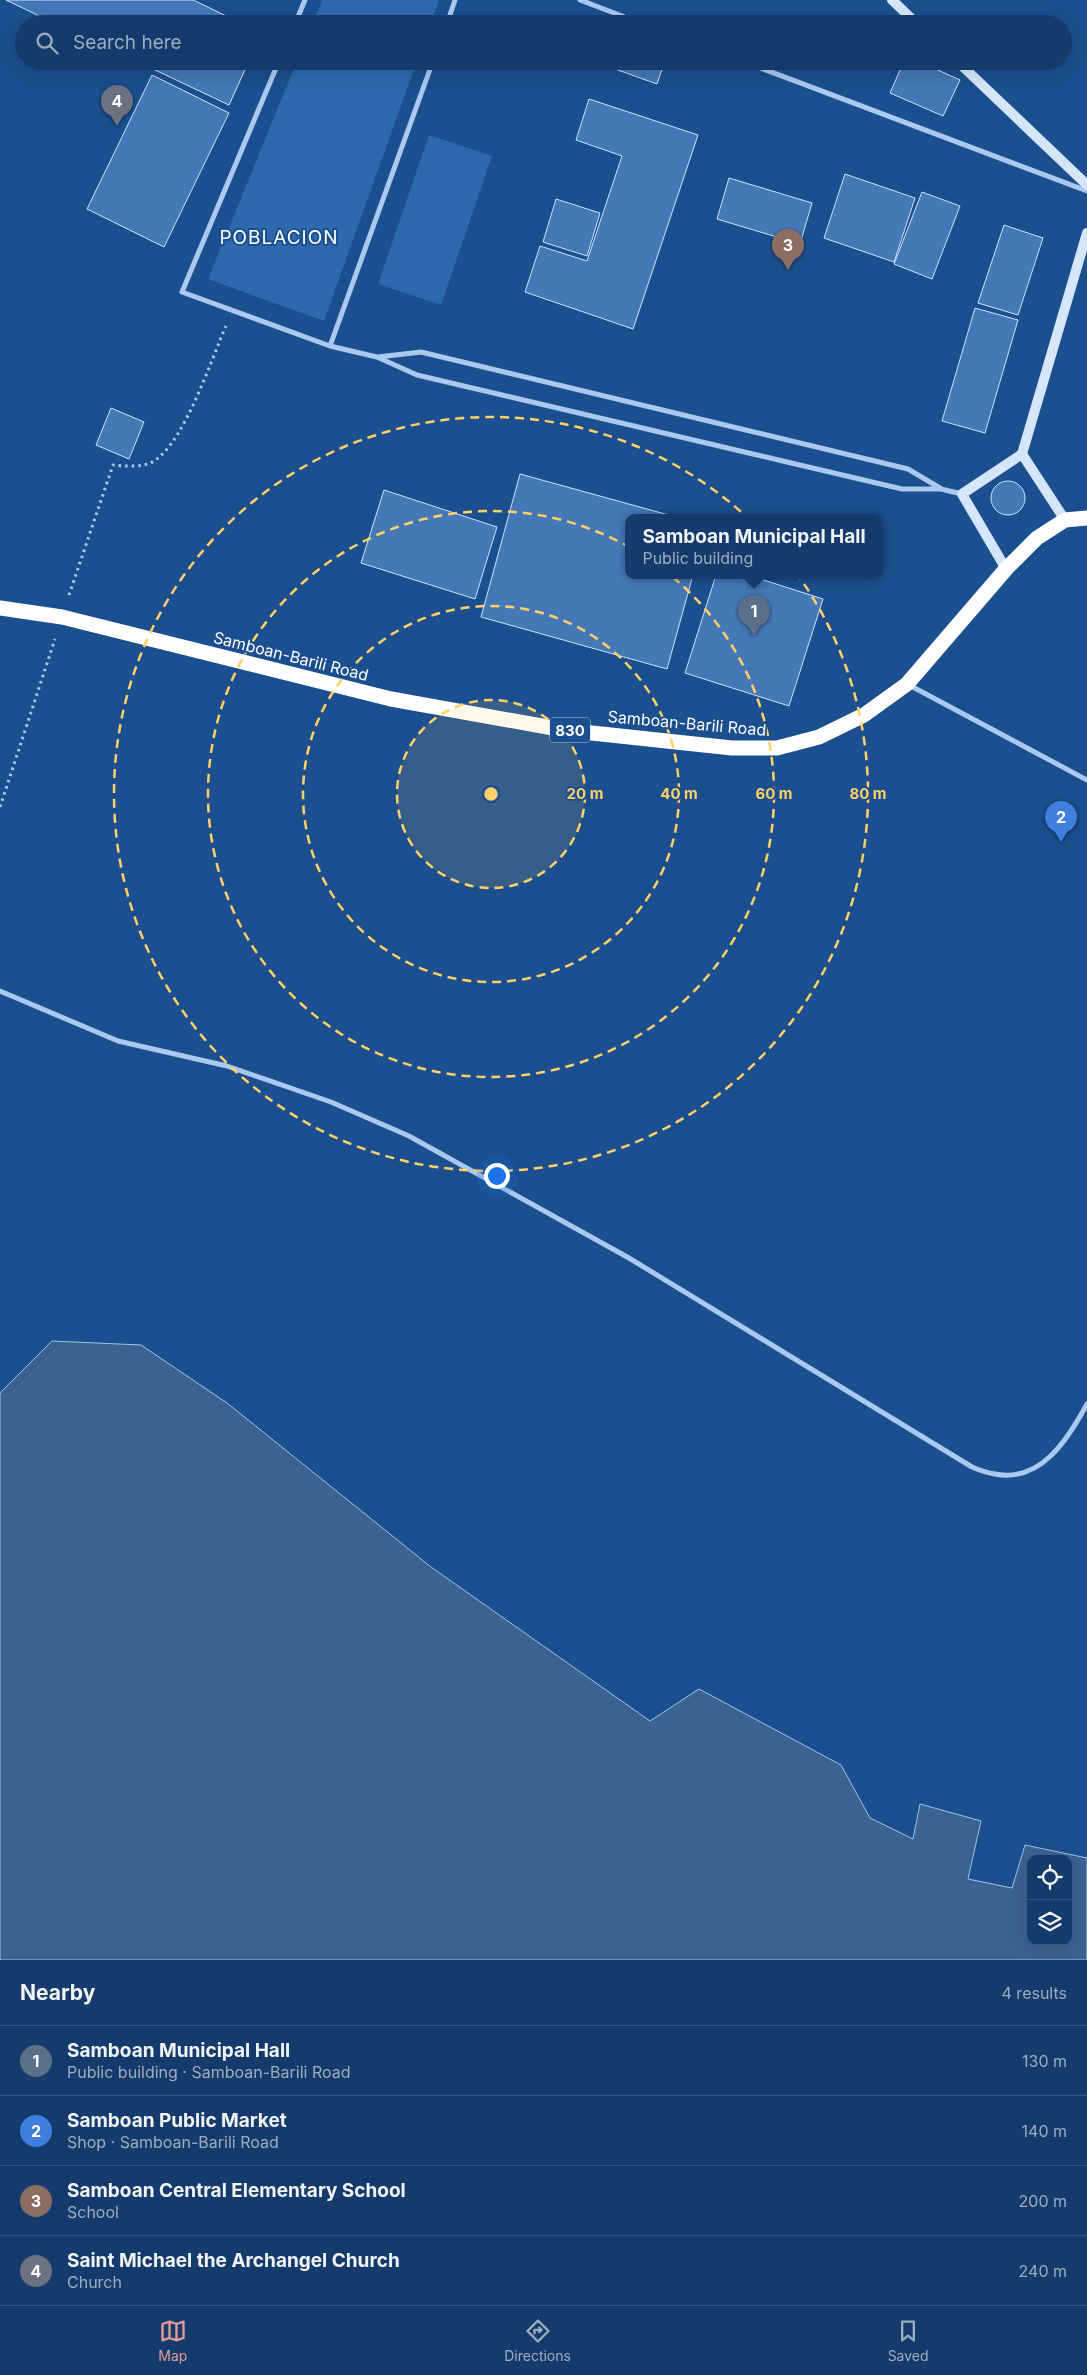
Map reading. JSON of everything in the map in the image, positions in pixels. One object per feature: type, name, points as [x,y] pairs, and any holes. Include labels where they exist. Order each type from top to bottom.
[{"type":"highway","name":"Samboan-Barili Road","points":[[0,608],[62,617],[391,699],[564,730],[732,748],[778,748],[819,737],[864,715],[907,684],[1006,569],[1037,538],[1065,520],[1087,518]]},
{"type":"main road","points":[[892,0],[908,15]]},
{"type":"main road","points":[[966,70],[1087,185]]},
{"type":"main road","points":[[1006,569],[962,494],[1022,454],[1087,233]]},
{"type":"main road","points":[[1022,454],[1065,520]]},
{"type":"street","points":[[299,15],[305,0]]},
{"type":"street","points":[[450,15],[455,0]]},
{"type":"street","points":[[580,0],[619,15]]},
{"type":"street","points":[[275,70],[182,292],[330,346],[377,357],[417,375],[436,380],[902,489],[941,489],[962,494]]},
{"type":"street","points":[[330,346],[430,70]]},
{"type":"street","points":[[766,70],[1087,191]]},
{"type":"street","points":[[377,357],[421,352],[430,354],[908,469],[941,489]]},
{"type":"street","points":[[907,684],[1087,780]]},
{"type":"street","points":[[0,991],[118,1041],[227,1066],[331,1102],[409,1136],[629,1258],[972,1467],[996,1475],[1027,1472],[1057,1453],[1087,1404]]},
{"type":"path","points":[[112,465],[131,466],[153,462],[173,444],[232,310]]},
{"type":"shaded area","points":[[322,0],[439,0],[434,15],[316,15]]},
{"type":"shaded area","points":[[293,70],[414,70],[324,321],[208,279]]},
{"type":"shaded area","points":[[429,135],[492,156],[441,305],[378,284]]},
{"type":"shaded area","points":[[52,1341],[141,1345],[227,1403],[431,1567],[650,1721],[699,1689],[841,1765],[870,1818],[913,1839],[920,1804],[981,1821],[968,1879],[1012,1888],[1025,1845],[1087,1858],[1087,1960],[0,1960],[0,1393]]},
{"type":"building","points":[[6,0],[193,0],[224,15],[37,15]]},
{"type":"building","points":[[155,70],[245,70],[229,105]]},
{"type":"building","points":[[618,70],[662,70],[657,84]]},
{"type":"building","points":[[900,70],[938,70],[960,80],[943,116],[890,93]]},
{"type":"building","points":[[152,75],[229,113],[164,247],[87,209]]},
{"type":"building","points":[[589,99],[698,135],[633,329],[525,292],[540,246],[587,261],[622,156],[576,140]]},
{"type":"building","points":[[845,174],[915,198],[894,262],[824,238]]},
{"type":"building","points":[[729,178],[812,203],[800,244],[717,219]]},
{"type":"building","points":[[922,192],[960,206],[932,279],[894,264]]},
{"type":"building","points":[[556,199],[600,213],[587,256],[543,242]]},
{"type":"building","points":[[1004,225],[1043,238],[1018,315],[978,303]]},
{"type":"building","points":[[975,308],[1018,320],[985,433],[942,421]]},
{"type":"building","points":[[111,408],[144,422],[129,459],[96,445]]},
{"type":"building","points":[[520,474],[665,514],[625,514],[625,579],[692,579],[667,669],[481,617]]},
{"type":"building","points":[[1008,481],[1020,486],[1025,498],[1020,510],[1008,515],[996,510],[991,498],[996,486]]},
{"type":"building","points":[[384,490],[497,527],[475,599],[361,563]]},
{"type":"building","points":[[715,579],[760,579],[823,599],[789,706],[685,673]]},
{"type":"place","name":"Saint Michael the Archangel Church","points":[[117,126]]},
{"type":"place","name":"Samboan Central Elementary School","points":[[788,270]]},
{"type":"place","name":"Samboan Municipal Hall","points":[[754,636]]},
{"type":"place","name":"Samboan Public Market","points":[[1061,842]]},
{"type":"district","name":"POBLACION","points":[[279,237]]}]
